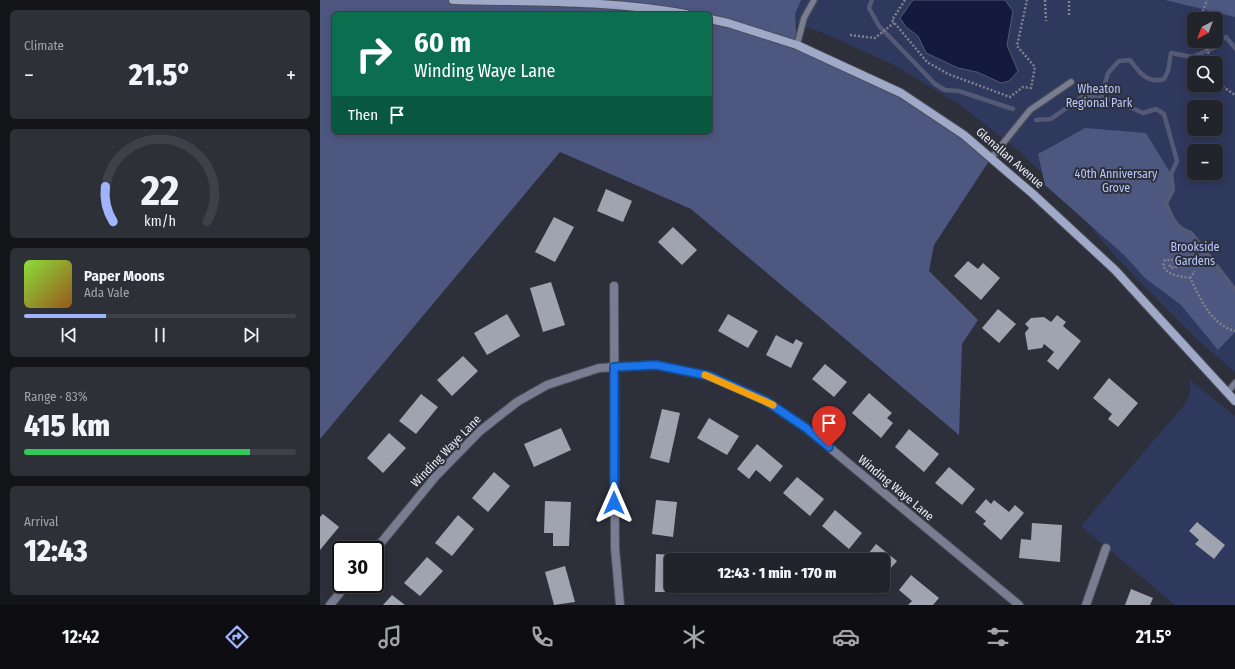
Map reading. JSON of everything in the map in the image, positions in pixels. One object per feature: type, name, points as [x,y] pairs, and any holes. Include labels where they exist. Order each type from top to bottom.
[{"type":"street","points":[[453,0],[592,3],[676,12]]},
{"type":"street","name":"Glenallan Avenue","points":[[712,19],[728,23],[797,45],[901,92],[964,135],[992,158],[1115,270],[1235,402]]},
{"type":"street","points":[[614,286],[614,548],[620,605]]},
{"type":"street","name":"Winding Waye Lane","points":[[383,541],[452,459],[480,431],[517,402],[547,385],[599,368],[656,365],[710,376],[766,401],[806,428],[1019,605]]},
{"type":"street","points":[[1086,605],[1106,548]]},
{"type":"street","points":[[330,605],[340,593]]},
{"type":"lane","points":[[797,45],[804,18],[814,0]]},
{"type":"lane","points":[[992,158],[1030,110],[1071,82]]},
{"type":"lane","points":[[1227,393],[1235,383]]},
{"type":"path","points":[[905,0],[892,20],[927,62],[948,74],[1010,97],[1023,87],[1031,88],[1035,67],[1017,46],[1027,0]]},
{"type":"path","points":[[1045,0],[1046,21]]},
{"type":"path","points":[[1069,0],[1069,15]]},
{"type":"path","points":[[1203,12],[1207,0]]},
{"type":"path","points":[[850,35],[875,38],[894,23]]},
{"type":"path","points":[[1223,87],[1235,95]]},
{"type":"path","points":[[1169,265],[1171,268],[1176,267],[1173,260],[1165,260],[1163,266],[1167,272],[1176,276],[1190,278]]},
{"type":"path","points":[[1190,278],[1195,271]]},
{"type":"path","points":[[1190,278],[1202,301],[1218,324],[1235,331]]},
{"type":"green space","points":[[320,0],[801,0],[795,14],[797,45],[901,93],[991,158],[934,245],[929,271],[978,320],[962,344],[959,435],[691,209],[560,152],[320,439]]},
{"type":"green space","name":"Wheaton Regional Park","points":[[589,0],[1235,0],[1235,372],[1201,343],[1143,285],[1115,256],[1058,188],[1020,152],[959,104],[892,64],[821,32],[771,16]]},
{"type":"green space","points":[[1165,0],[1235,0],[1235,17],[1223,14],[1223,12],[1214,12]]},
{"type":"green space","name":"40th Anniversary Grove","points":[[1085,128],[1146,133],[1171,174],[1173,190],[1166,203],[1172,218],[1181,229],[1191,233],[1235,290],[1235,332],[1218,350],[1181,305],[1145,278],[1124,255],[1045,185],[1038,154]]},
{"type":"green space","points":[[1190,380],[1235,416],[1235,605],[1175,605],[1081,526],[1185,404],[1190,393]]},
{"type":"shaded area","points":[[913,0],[1005,0],[1013,11],[1007,45],[1018,71],[1009,81],[1001,83],[977,72],[958,68],[926,53],[918,36],[906,27],[900,18]]},
{"type":"building","points":[[606,189],[632,201],[623,222],[597,211]]},
{"type":"building","points":[[554,217],[574,227],[555,262],[535,252]]},
{"type":"building","points":[[673,227],[697,250],[682,265],[658,242]]},
{"type":"building","points":[[968,261],[978,269],[983,263],[1000,278],[981,300],[954,276]]},
{"type":"building","points":[[551,282],[565,325],[543,332],[530,288]]},
{"type":"building","points":[[998,309],[1016,324],[999,343],[982,328]]},
{"type":"building","points":[[507,314],[520,336],[487,355],[474,333]]},
{"type":"building","points":[[728,314],[758,331],[748,348],[718,331]]},
{"type":"building","points":[[1057,315],[1066,322],[1063,326],[1081,341],[1058,370],[1047,361],[1054,352],[1044,344],[1042,348],[1028,350],[1025,333],[1029,328],[1025,324],[1031,318],[1044,317],[1051,322]]},
{"type":"building","points":[[776,335],[793,344],[796,339],[803,343],[791,368],[766,355]]},
{"type":"building","points":[[463,356],[478,371],[452,396],[437,380]]},
{"type":"building","points":[[825,364],[847,382],[834,397],[812,379]]},
{"type":"building","points":[[1109,378],[1138,403],[1118,427],[1108,419],[1112,414],[1093,398]]},
{"type":"building","points":[[869,393],[892,413],[887,418],[893,423],[881,438],[852,413]]},
{"type":"building","points":[[421,394],[438,407],[416,434],[399,421]]},
{"type":"building","points":[[662,409],[680,413],[669,463],[650,458]]},
{"type":"building","points":[[709,418],[739,436],[727,455],[697,438]]},
{"type":"building","points":[[561,428],[571,450],[534,467],[524,444]]},
{"type":"building","points":[[909,429],[939,454],[924,472],[895,447]]},
{"type":"building","points":[[389,433],[406,448],[383,473],[367,458]]},
{"type":"building","points":[[757,444],[783,466],[770,482],[756,470],[749,479],[737,469]]},
{"type":"building","points":[[949,467],[975,489],[962,505],[935,483]]},
{"type":"building","points":[[494,472],[510,486],[488,512],[472,498]]},
{"type":"building","points":[[797,477],[824,499],[810,516],[783,493]]},
{"type":"building","points":[[986,499],[991,504],[994,500],[1009,512],[1015,505],[1024,513],[1001,540],[983,524],[986,521],[975,512]]},
{"type":"building","points":[[656,500],[677,502],[673,537],[652,534]]},
{"type":"building","points":[[545,501],[571,502],[569,546],[553,546],[553,533],[544,533]]},
{"type":"building","points":[[835,510],[862,533],[849,549],[822,526]]},
{"type":"building","points":[[323,514],[339,527],[320,550],[320,517]]},
{"type":"building","points":[[458,515],[474,529],[452,556],[435,543]]},
{"type":"building","points":[[1197,522],[1225,545],[1214,559],[1195,544],[1199,540],[1189,531]]},
{"type":"building","points":[[1032,523],[1062,525],[1060,562],[1019,558],[1021,539],[1031,540]]},
{"type":"building","points":[[876,544],[887,553],[869,553]]},
{"type":"building","points":[[656,554],[664,554],[664,592],[655,592]]},
{"type":"building","points":[[890,555],[897,561],[890,569]]},
{"type":"building","points":[[427,557],[443,571],[420,596],[404,583]]},
{"type":"building","points":[[565,566],[575,602],[554,605],[545,572]]},
{"type":"building","points":[[911,575],[939,598],[933,605],[908,605],[912,601],[899,590]]},
{"type":"building","points":[[1131,589],[1153,598],[1150,605],[1125,605]]},
{"type":"building","points":[[392,595],[405,605],[383,605]]},
{"type":"waterway","points":[[872,0],[869,8],[879,26],[935,84],[945,90],[959,91],[1013,109]]},
{"type":"waterway","points":[[1101,98],[1108,73],[1119,61],[1130,60],[1144,76],[1153,80],[1158,80],[1164,79],[1168,71],[1171,53],[1192,57],[1216,47],[1221,40],[1226,37],[1235,48]]},
{"type":"waterway","points":[[1036,120],[1051,119],[1083,96],[1115,100],[1143,113],[1156,109],[1164,114],[1177,161],[1171,174],[1173,190],[1166,203],[1172,218],[1181,229],[1191,233],[1235,290]]},
{"type":"slow traffic","points":[[705,375],[773,405]]},
{"type":"route","points":[[614,503],[614,367],[656,365],[710,376],[766,401],[806,428],[829,447]]},
{"type":"park label","name":"Brookside Gardens","points":[[1195,254]]}]
